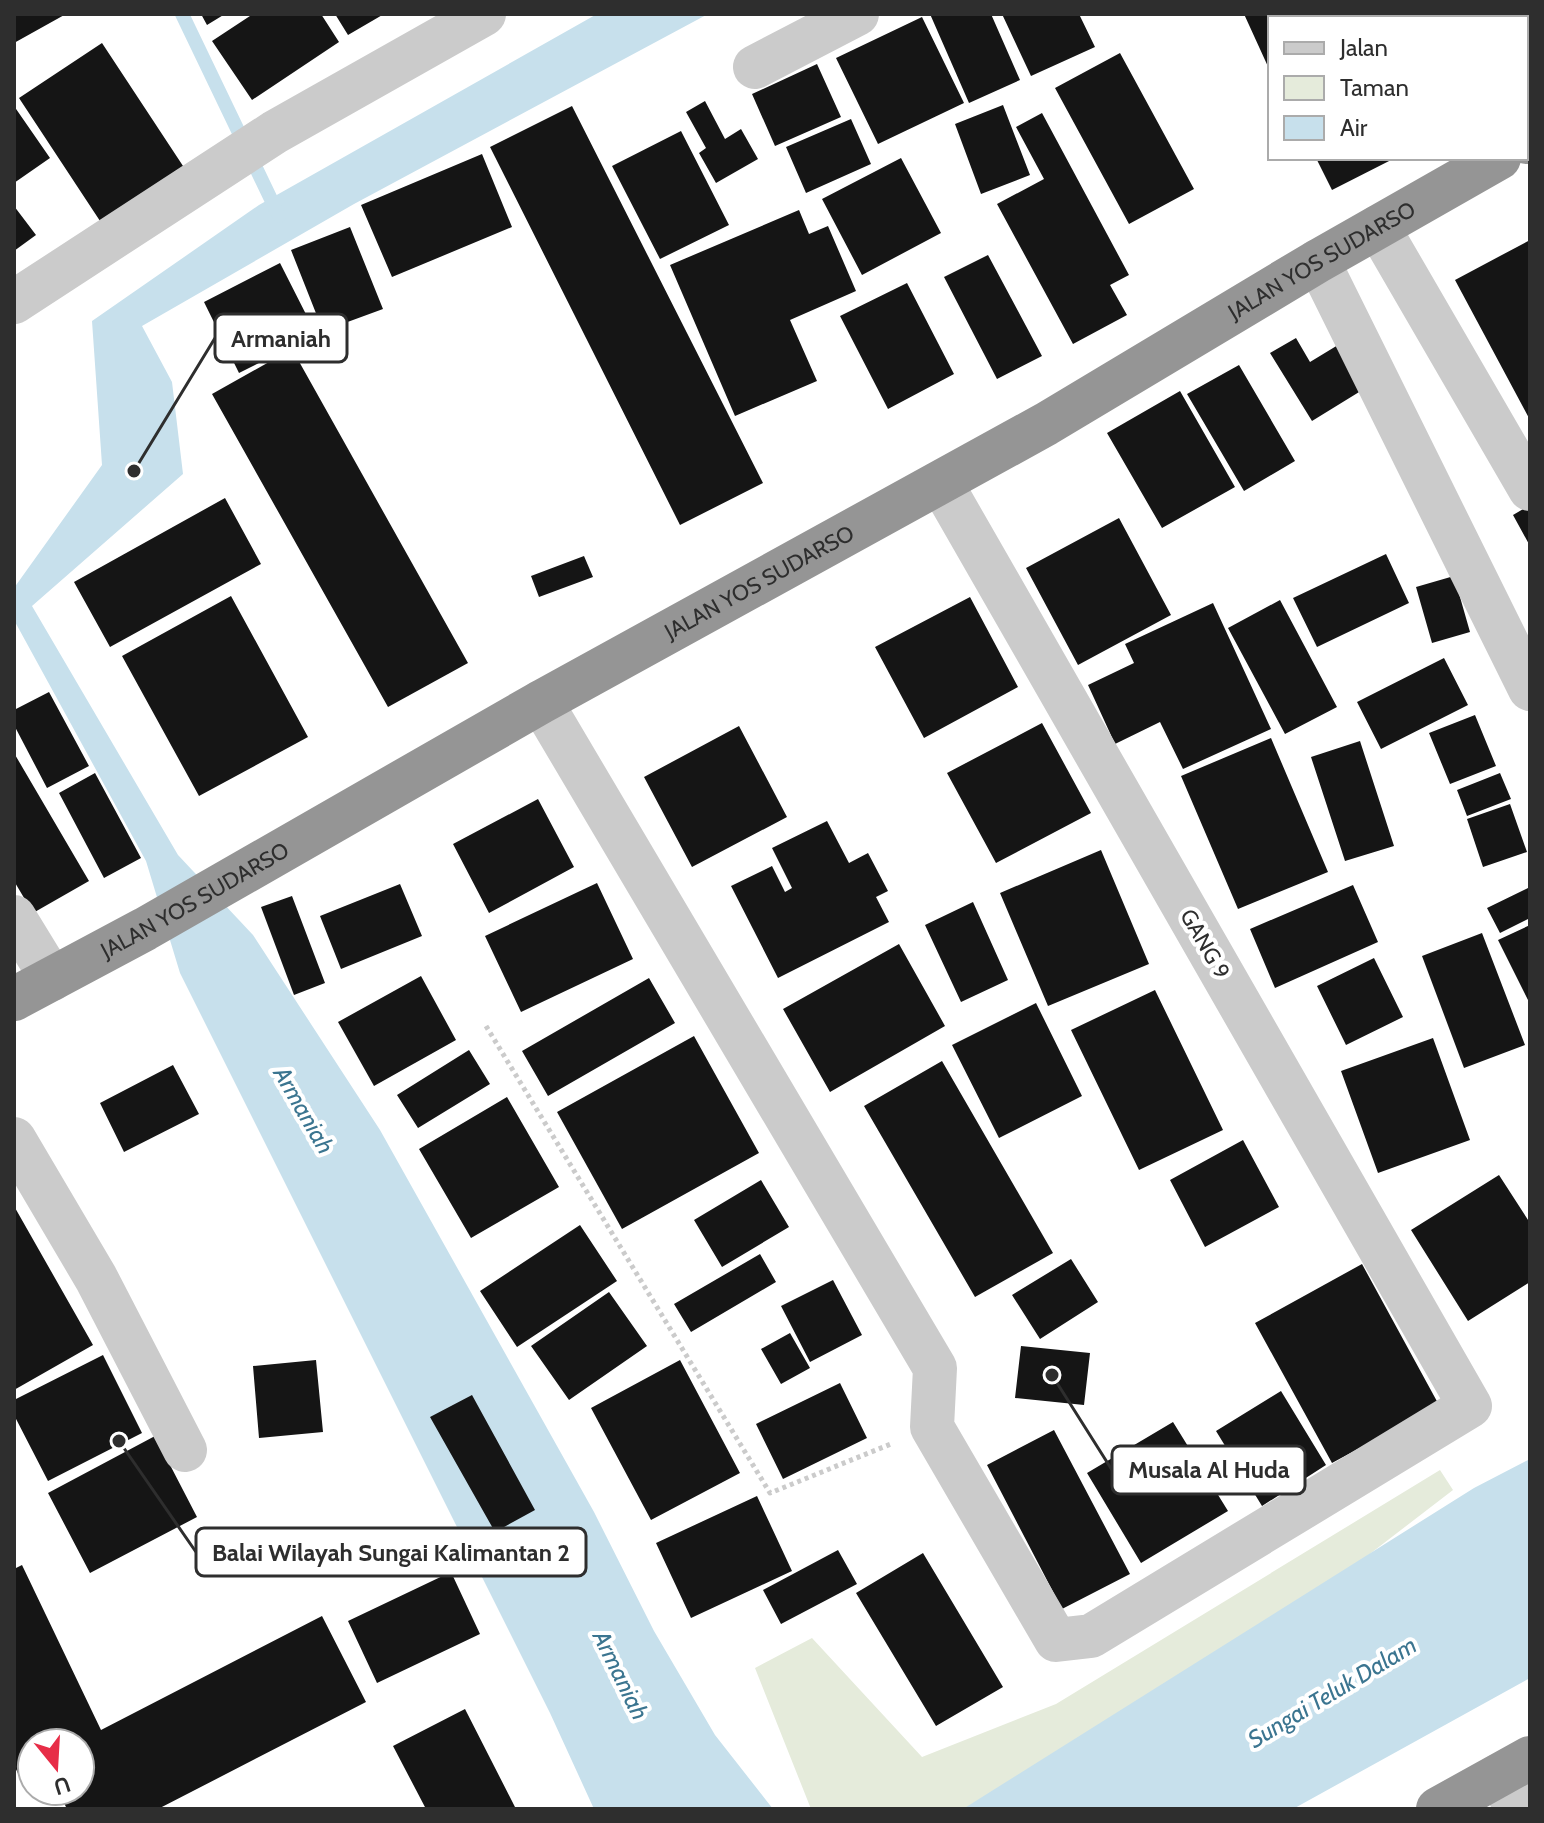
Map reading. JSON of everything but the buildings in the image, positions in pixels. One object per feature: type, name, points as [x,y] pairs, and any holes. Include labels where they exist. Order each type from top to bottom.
[{"type":"highway","name":"JALAN YOS SUDARSO","points":[[14,999],[145,929],[541,702],[1046,424],[1318,261],[1495,160]]},
{"type":"highway","points":[[1438,1809],[1516,1781]]},
{"type":"street","points":[[14,302],[275,132],[484,14]]},
{"type":"street","points":[[755,67],[857,14]]},
{"type":"street","points":[[1378,227],[1530,489]]},
{"type":"street","points":[[1318,261],[1530,689]]},
{"type":"street","name":"GANG 9","points":[[932,1427],[1056,1640],[1091,1636],[1470,1406],[941,483]]},
{"type":"street","points":[[541,702],[935,1368],[932,1427]]},
{"type":"street","points":[[14,917],[52,979]]},
{"type":"street","points":[[14,1139],[96,1278],[185,1450]]},
{"type":"path","points":[[486,1026],[770,1493],[932,1427]]},
{"type":"green space","points":[[1440,1470],[1453,1490],[1289,1616],[1005,1809],[811,1809],[755,1668],[812,1638],[922,1757],[1056,1704]]},
{"type":"water","points":[[597,14],[708,14],[354,204],[142,326],[172,382],[183,474],[32,606],[178,855],[253,935],[380,1130],[594,1512],[654,1631],[715,1735],[773,1809],[594,1809],[550,1713],[180,973],[146,861],[14,620],[14,588],[102,465],[92,321],[259,205]]},
{"type":"water","name":"Sungai Teluk Dalam","points":[[1530,1459],[1530,1678],[1293,1809],[963,1809],[1474,1488]]},
{"type":"waterway","points":[[182,14],[279,216]]},
{"type":"place","name":"Armaniah","points":[[134,471]]},
{"type":"place","name":"Musala Al Huda","points":[[1052,1375]]},
{"type":"place","name":"Balai Wilayah Sungai Kalimantan 2","points":[[119,1441]]}]
